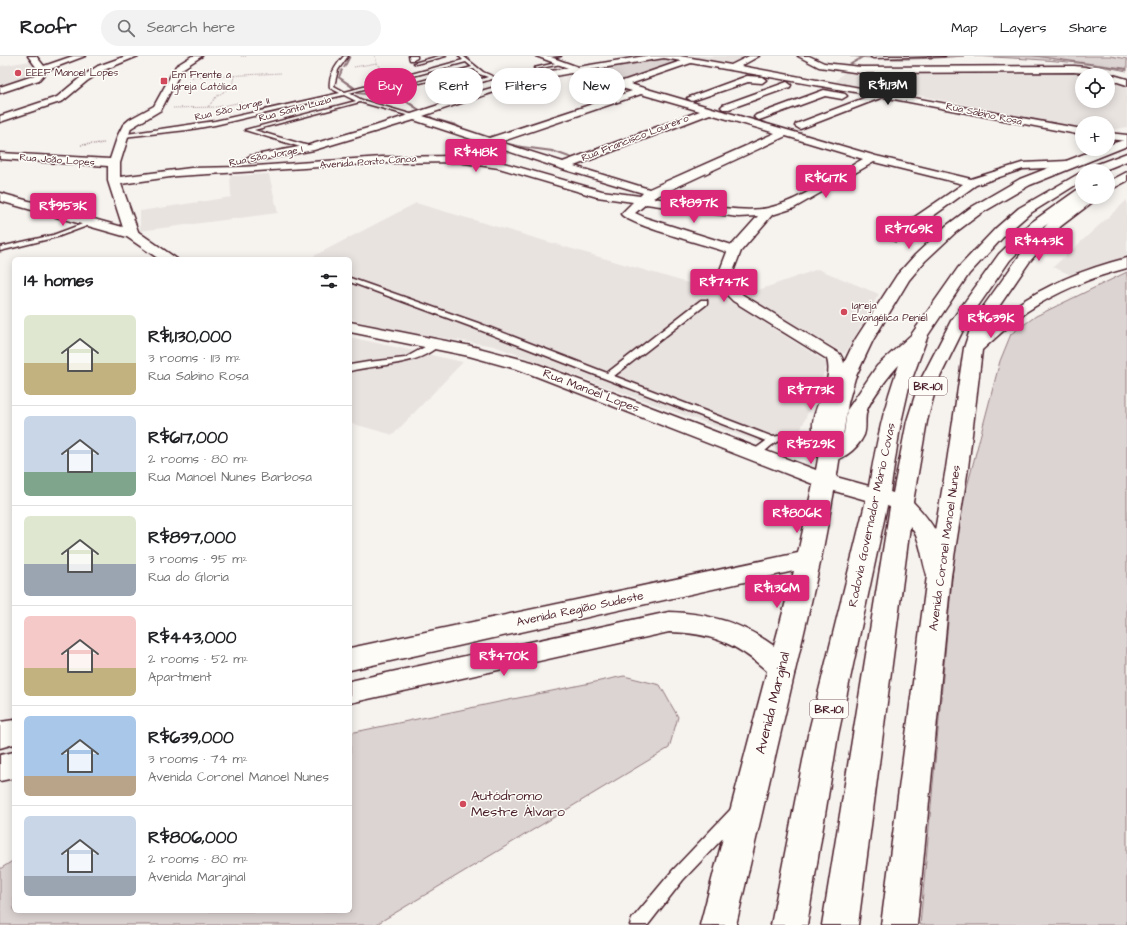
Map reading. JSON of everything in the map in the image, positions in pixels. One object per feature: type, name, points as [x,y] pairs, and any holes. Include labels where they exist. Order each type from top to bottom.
[{"type":"street","points":[[32,56],[43,69]]},
{"type":"street","points":[[0,90],[36,78],[44,71],[43,69],[81,56]]},
{"type":"street","points":[[0,119],[60,99],[84,79],[101,68],[134,56]]},
{"type":"street","points":[[132,234],[114,181],[114,163],[123,135],[127,127],[134,121],[158,108],[171,79],[182,65],[198,56]]},
{"type":"street","name":"Rua São Jorge I","points":[[555,68],[566,64],[661,56]]},
{"type":"street","name":"Rua Sabino Rosa","points":[[666,56],[883,94],[1049,128],[1075,131]]},
{"type":"street","points":[[731,68],[755,56]]},
{"type":"street","points":[[802,56],[822,65],[861,70],[1075,69]]},
{"type":"street","points":[[542,57],[576,68]]},
{"type":"street","points":[[625,83],[691,61]]},
{"type":"street","points":[[1115,78],[1127,82]]},
{"type":"street","points":[[692,98],[746,79],[757,79],[866,101]]},
{"type":"street","points":[[726,107],[786,85]]},
{"type":"street","points":[[625,87],[872,158],[972,183]]},
{"type":"street","name":"Rua São Jorge I","points":[[114,181],[178,173],[310,148],[415,117],[491,91]]},
{"type":"street","points":[[491,141],[640,91]]},
{"type":"street","points":[[759,117],[824,93]]},
{"type":"street","points":[[800,126],[883,94]]},
{"type":"street","name":"Rua Francisco Loureiro","points":[[563,166],[708,111]]},
{"type":"street","points":[[415,117],[491,141],[648,196]]},
{"type":"street","name":"Rua Sabino Rosa","points":[[1049,128],[1075,136]]},
{"type":"street","points":[[735,250],[642,221],[627,214],[648,196],[784,132]]},
{"type":"street","points":[[1115,137],[1127,138]]},
{"type":"street","name":"Avenida Marginal","points":[[1115,146],[1127,142]]},
{"type":"street","name":"Rua João Lopes","points":[[0,156],[114,163]]},
{"type":"street","name":"Avenida Marginal","points":[[718,925],[809,559],[825,481],[838,403],[846,378],[864,340],[903,278],[920,258],[951,229],[975,211],[1025,182],[1087,156]]},
{"type":"street","points":[[1109,164],[1127,157]]},
{"type":"street","points":[[872,158],[803,199],[768,212],[735,250],[722,283],[738,298],[834,357],[837,361],[837,373],[823,427],[824,438],[830,451],[842,449],[854,434],[857,410],[884,370],[920,334]]},
{"type":"street","name":"Avenida Porto Canoa","points":[[178,173],[382,160],[457,159],[500,165],[602,194],[648,196],[726,212],[768,212]]},
{"type":"street","points":[[895,237],[972,183],[1022,166],[1068,164]]},
{"type":"street","points":[[1115,176],[1127,170]]},
{"type":"street","points":[[1115,183],[1127,176]]},
{"type":"street","name":"Rodovia Governador Mário Covas","points":[[840,925],[890,499],[890,426],[900,387],[920,334],[934,316],[963,271],[1000,231],[1024,211],[1075,180]]},
{"type":"street","name":"Rodovia Governador Mário Covas","points":[[789,925],[823,735],[890,499],[917,421],[928,383],[959,321],[1004,257],[1037,225],[1075,198]]},
{"type":"street","points":[[3,199],[93,222],[132,234],[166,257]]},
{"type":"street","name":"Avenida Coronel Manoel Nunes","points":[[899,925],[939,576],[957,468],[973,348],[981,321],[1025,258],[1056,223],[1082,204]]},
{"type":"street","points":[[973,348],[1028,304],[1074,282],[1115,266],[1127,263]]},
{"type":"street","name":"Rua Manoel Lopes","points":[[352,328],[478,353],[526,366],[825,481],[890,499]]},
{"type":"street","points":[[890,499],[921,524],[928,536],[939,576]]},
{"type":"street","name":"Avenida Região Sudeste","points":[[352,659],[809,559]]},
{"type":"street","points":[[352,692],[669,622],[703,623],[726,630],[750,641],[782,668]]},
{"type":"street","points":[[0,735],[12,732]]},
{"type":"street","points":[[0,768],[12,765]]},
{"type":"lane","points":[[346,56],[335,70],[332,87],[360,101],[415,117]]},
{"type":"lane","points":[[414,59],[444,56]]},
{"type":"lane","points":[[461,56],[474,68]]},
{"type":"lane","points":[[873,58],[943,56]]},
{"type":"lane","name":"Rua São Jorge II","points":[[417,72],[465,60]]},
{"type":"lane","points":[[536,68],[566,64]]},
{"type":"lane","points":[[483,73],[491,78]]},
{"type":"lane","points":[[483,80],[491,78]]},
{"type":"lane","points":[[420,82],[425,81]]},
{"type":"lane","name":"Rua São Jorge II","points":[[123,135],[208,124],[345,93],[364,87]]},
{"type":"lane","name":"Rua Santa Luzia","points":[[310,148],[248,130],[360,101]]},
{"type":"lane","points":[[0,249],[55,236],[93,222]]},
{"type":"lane","points":[[352,281],[609,376],[772,440]]},
{"type":"lane","points":[[609,376],[704,302]]},
{"type":"lane","points":[[352,368],[368,364],[407,360],[435,345]]},
{"type":"lane","points":[[754,454],[772,440],[782,437],[790,438],[830,451]]},
{"type":"lane","points":[[638,925],[678,875],[749,802]]},
{"type":"path","points":[[241,56],[247,56]]},
{"type":"path","points":[[375,56],[377,63],[381,68]]},
{"type":"path","points":[[335,70],[377,63]]},
{"type":"path","points":[[171,79],[281,74]]},
{"type":"path","points":[[208,107],[216,97],[232,86],[234,76]]},
{"type":"path","points":[[158,108],[208,107],[245,102]]},
{"type":"shaded area","points":[[679,56],[748,56],[730,65]]},
{"type":"shaded area","points":[[850,56],[964,56],[878,59]]},
{"type":"shaded area","points":[[974,56],[1110,56],[1127,59],[1127,71],[1089,64]]},
{"type":"shaded area","points":[[663,58],[682,60],[683,62],[625,80],[625,68],[592,68]]},
{"type":"shaded area","name":"EEEF Manoel Lopes","points":[[30,61],[37,72],[35,74],[0,87],[0,66]]},
{"type":"shaded area","points":[[846,70],[913,74],[1075,73],[1075,108],[1115,108],[1115,82],[1127,86],[1127,127],[1115,130],[1115,116],[1075,116],[1075,127],[916,95],[834,83]]},
{"type":"shaded area","points":[[269,174],[278,213],[140,231],[140,211],[231,197],[230,176]]},
{"type":"shaded area","points":[[1127,200],[1127,257],[1106,262],[1073,276],[1053,267]]},
{"type":"shaded area","points":[[416,203],[712,290],[828,363],[791,454],[494,346],[397,331],[352,320],[352,257],[312,257]]},
{"type":"shaded area","points":[[818,269],[879,294],[845,354],[744,295]]},
{"type":"shaded area","points":[[1127,272],[1127,925],[920,925],[957,525],[1000,361],[1011,334],[1036,316]]},
{"type":"shaded area","points":[[352,337],[463,362],[393,435],[352,424]]},
{"type":"shaded area","name":"Autódromo Mestre Álvaro","points":[[624,676],[660,685],[678,717],[669,748],[375,925],[0,925],[0,869],[12,861],[12,913],[352,913],[352,733]]},
{"type":"waterway","points":[[344,67],[350,56]]},
{"type":"waterway","points":[[850,64],[865,56]]},
{"type":"waterway","points":[[1033,56],[1127,69]]},
{"type":"waterway","points":[[342,70],[339,77],[354,88]]},
{"type":"waterway","points":[[357,93],[400,97],[423,112]]},
{"type":"waterway","points":[[429,116],[433,119],[455,125],[468,133]]},
{"type":"waterway","points":[[504,143],[553,151],[573,158]]},
{"type":"place","name":"EEEF Manoel Lopes","points":[[18,73]]},
{"type":"place","name":"Em Frente a Igreja Católica","points":[[164,81]]},
{"type":"place","name":"Igreja Evangélica Peniel","points":[[844,312]]},
{"type":"place","name":"Autódromo Mestre Álvaro","points":[[463,804]]}]
